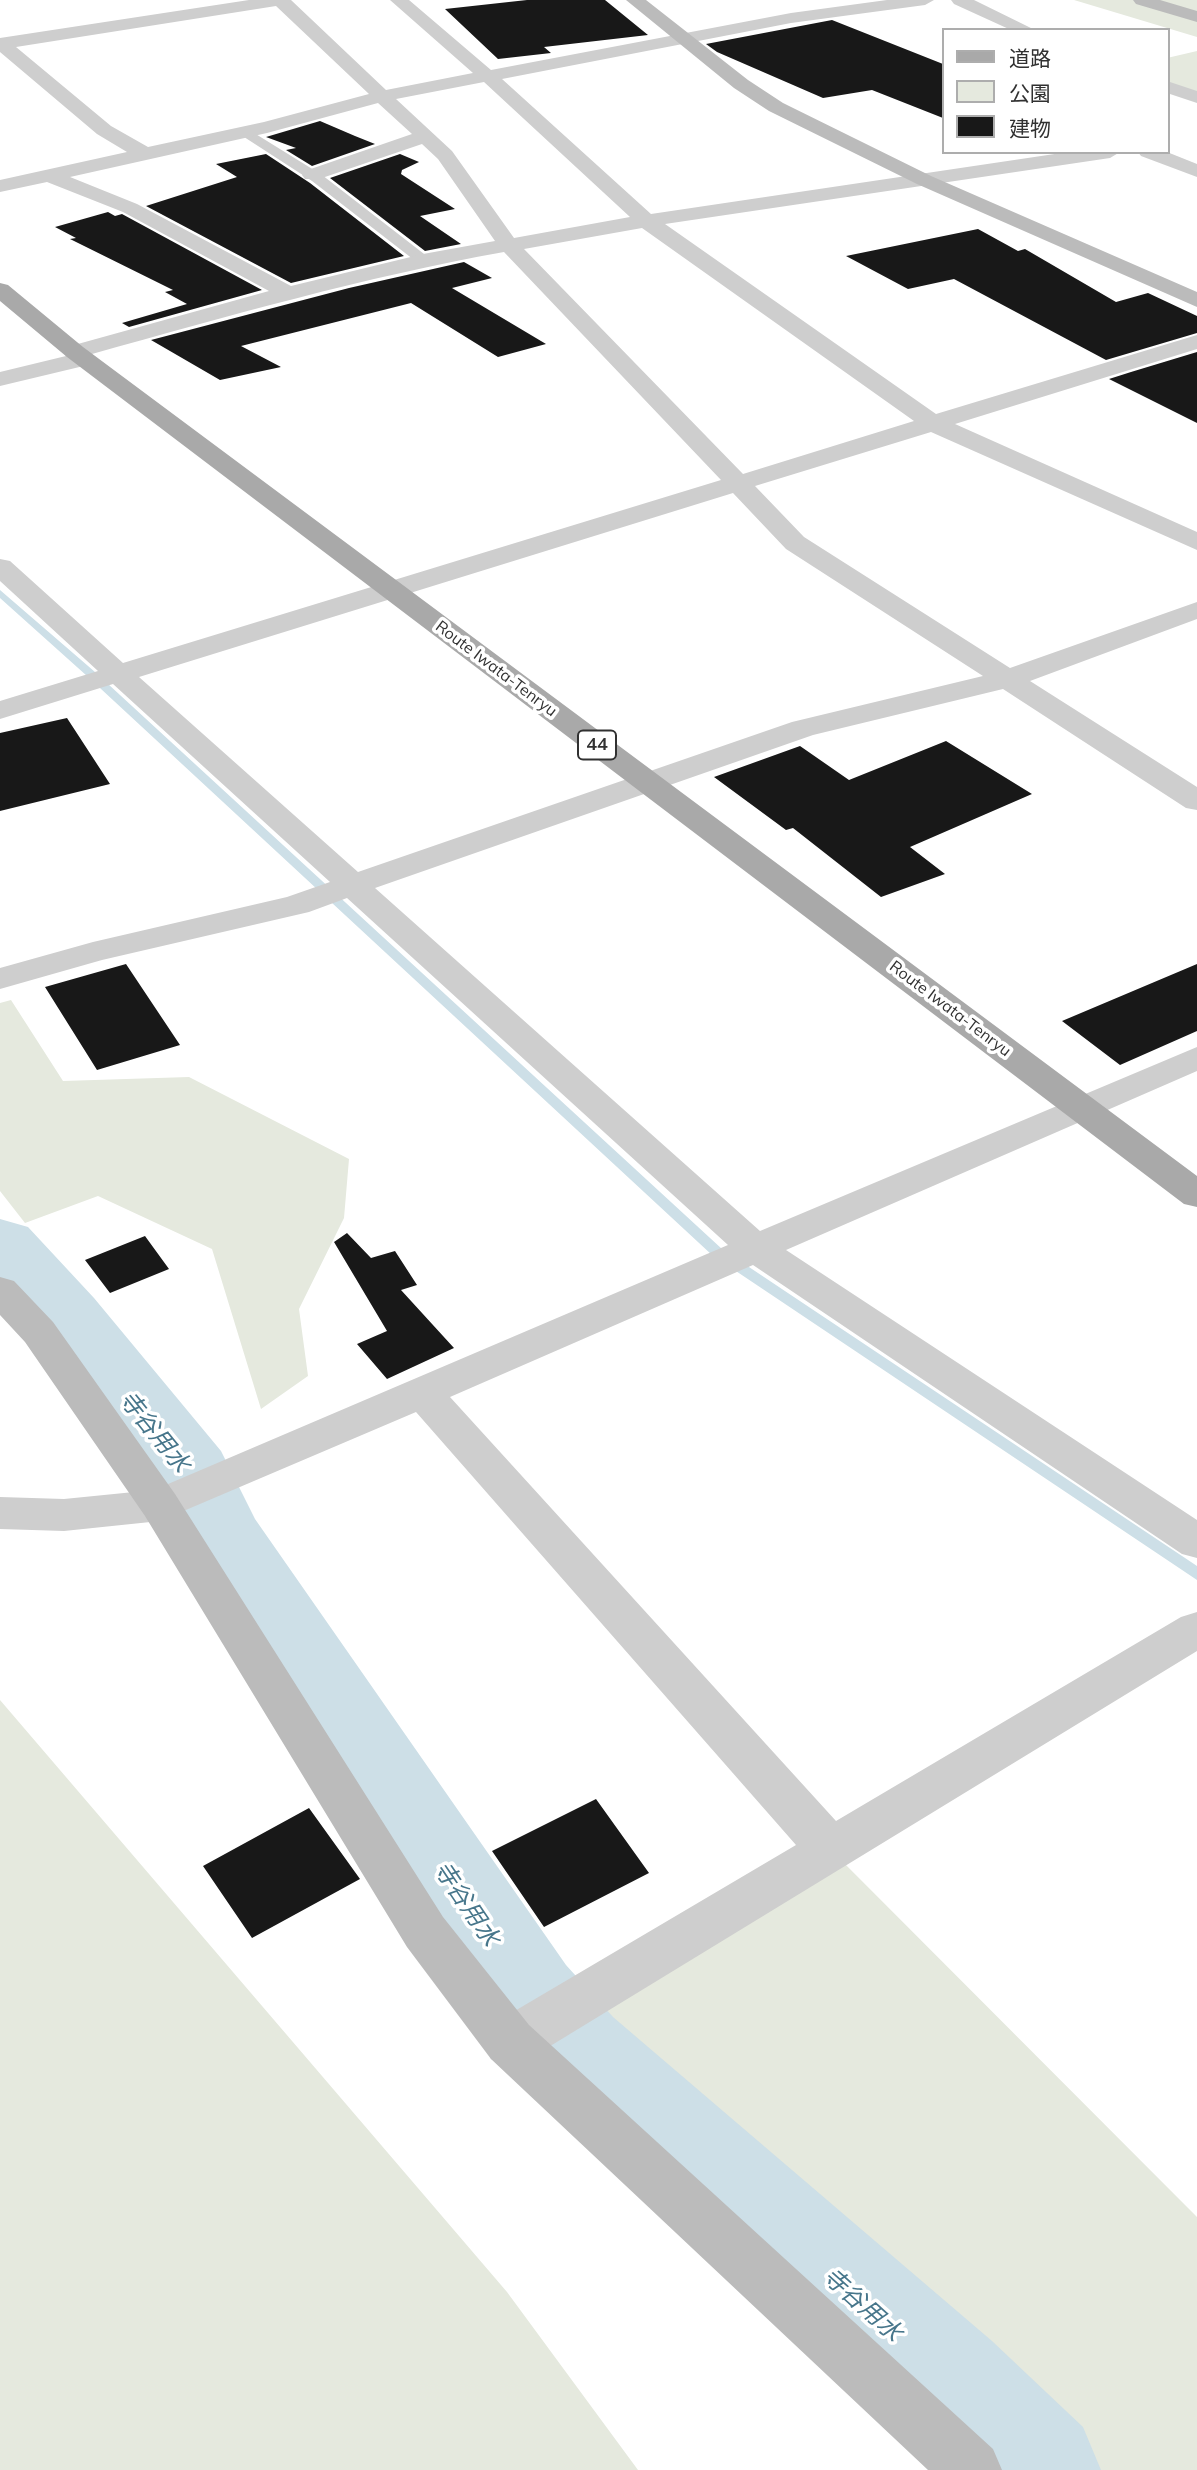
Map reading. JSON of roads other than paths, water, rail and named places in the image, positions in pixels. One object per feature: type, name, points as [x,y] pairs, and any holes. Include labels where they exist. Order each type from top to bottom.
[{"type":"main road","name":"Route Iwata-Tenryu","points":[[0,290],[80,355],[390,590],[1197,1195]]},
{"type":"street","points":[[172,0],[192,13]]},
{"type":"street","points":[[0,44],[281,0],[445,155],[508,244],[795,543],[1197,801]]},
{"type":"street","points":[[399,0],[489,77],[646,221],[934,424],[1197,542]]},
{"type":"street","points":[[635,0],[741,85],[776,107],[924,180],[1197,300]]},
{"type":"street","points":[[0,186],[246,132],[382,96],[792,18],[925,0]]},
{"type":"street","points":[[960,0],[1022,28]]},
{"type":"street","points":[[1142,0],[1197,17]]},
{"type":"street","points":[[0,44],[104,130],[147,155]]},
{"type":"street","points":[[1169,89],[1197,97]]},
{"type":"street","points":[[312,175],[425,136]]},
{"type":"street","points":[[0,379],[288,293],[423,260],[646,221],[1097,154]]},
{"type":"street","points":[[1153,154],[1197,171]]},
{"type":"street","points":[[50,176],[130,208],[288,293]]},
{"type":"street","points":[[0,710],[1197,342]]},
{"type":"street","points":[[0,567],[755,1248],[1197,1542]]},
{"type":"street","points":[[0,979],[93,952],[298,905],[645,780],[803,728],[1008,679],[1197,610]]},
{"type":"street","points":[[0,1513],[64,1515],[160,1505],[1197,1058]]},
{"type":"street","points":[[0,1290],[40,1332],[160,1505],[425,1932],[510,2042],[972,2470]]},
{"type":"street","points":[[422,1392],[830,1849]]},
{"type":"street","points":[[510,2042],[1197,1629]]},
{"type":"lane","points":[[246,132],[312,175],[423,260]]},
{"type":"waterway","points":[[0,593],[717,1252],[1197,1574]]},
{"type":"waterway","name":"寺谷用水","points":[[0,1245],[65,1318],[190,1473],[217,1533],[529,1998],[575,2051],[950,2383],[1040,2470]]}]
